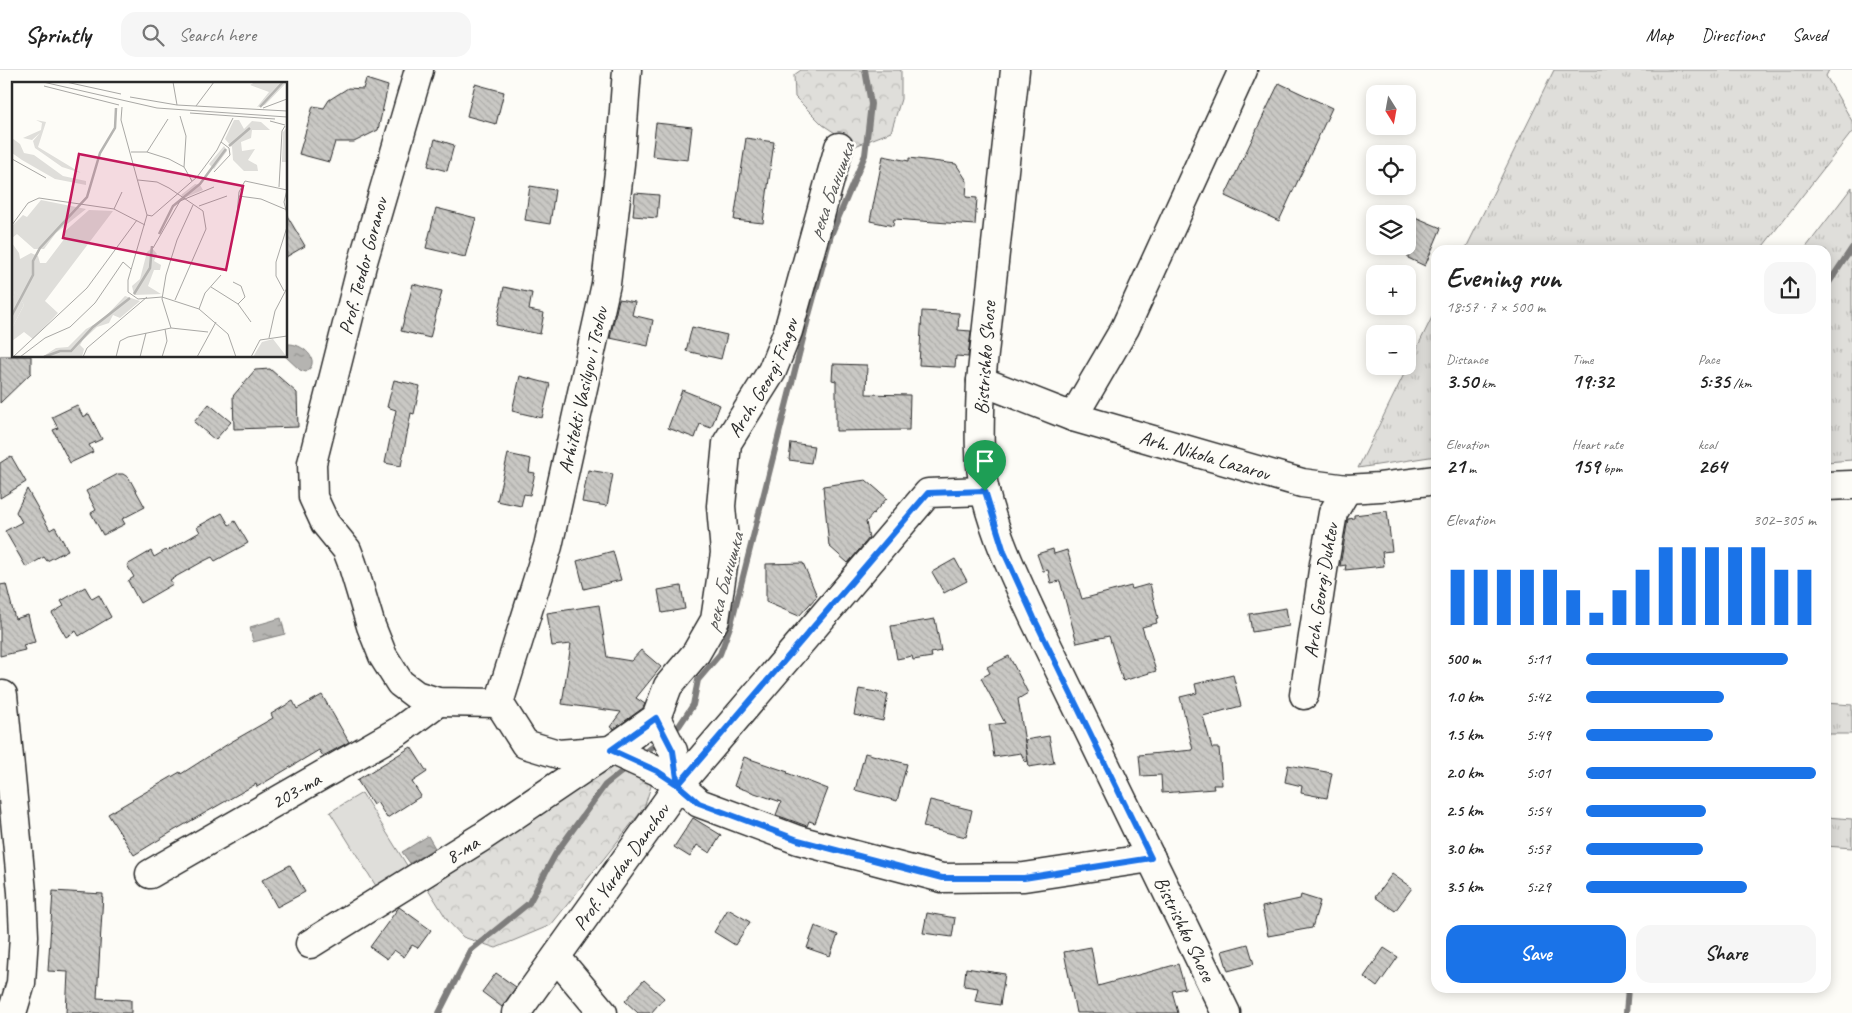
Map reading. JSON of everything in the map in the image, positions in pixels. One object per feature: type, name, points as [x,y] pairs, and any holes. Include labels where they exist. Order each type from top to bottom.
[{"type":"street","name":"Prof. Teodor Goranov","points":[[419,70],[362,265],[312,463],[313,497],[325,523],[347,550],[382,656],[400,683],[416,695],[438,702],[499,703]]},
{"type":"street","name":"Arhitekti Vasilyov i Tsolov","points":[[499,703],[548,546],[606,284],[620,164],[627,70]]},
{"type":"street","name":"Bistrishko Shose","points":[[1015,70],[981,381],[981,460],[985,491],[1004,552],[1034,618],[1226,1013]]},
{"type":"street","points":[[1072,417],[1125,328],[1243,70]]},
{"type":"street","name":"Arch. Georgi Fingov","points":[[656,718],[668,686],[696,653],[714,620],[726,553],[721,506],[727,443],[772,371],[788,331],[840,147]]},
{"type":"street","name":"Arh. Nikola Lazarov","points":[[981,381],[1072,417],[1302,483],[1347,489],[1431,481]]},
{"type":"street","points":[[1831,486],[1852,485]]},
{"type":"street","name":"Arch. Georgi Duhtev","points":[[1304,695],[1333,513],[1347,489]]},
{"type":"street","name":"Prof. Yurdan Danchov","points":[[516,1013],[557,958],[669,769],[928,493],[985,491]]},
{"type":"street","points":[[3,695],[11,893],[24,936],[20,984],[12,1013]]},
{"type":"street","name":"203-та","points":[[150,874],[399,731],[438,702]]},
{"type":"street","points":[[499,703],[525,744],[558,754],[611,750],[669,769]]},
{"type":"street","points":[[611,750],[656,718],[669,769],[699,803],[798,840],[942,878],[1024,878],[1151,858]]},
{"type":"street","name":"8-ма","points":[[310,944],[482,838],[611,750]]},
{"type":"street","points":[[557,958],[603,1013]]},
{"type":"green space","points":[[801,70],[901,70],[901,99],[891,132],[855,146],[823,125],[795,97],[794,75]]},
{"type":"green space","points":[[1554,70],[1829,70],[1826,76],[1852,121],[1852,132],[1764,245],[1467,245]]},
{"type":"green space","points":[[1852,187],[1852,460],[1831,462],[1831,245],[1808,245]]},
{"type":"green space","points":[[1431,319],[1431,457],[1358,468],[1404,375],[1416,375],[1416,350]]},
{"type":"green space","points":[[1831,703],[1852,705],[1852,734],[1831,734]]},
{"type":"green space","points":[[614,763],[652,783],[644,808],[551,925],[496,948],[463,937],[448,921],[425,884]]},
{"type":"green space","points":[[362,793],[408,867],[376,886],[330,812]]},
{"type":"green space","points":[[1831,817],[1852,819],[1852,848],[1831,846]]},
{"type":"water","points":[[288,344],[304,349],[311,358],[311,367],[306,372],[300,370],[287,358]]},
{"type":"water","points":[[281,618],[285,634],[253,642],[250,627]]},
{"type":"water","points":[[428,836],[435,848],[410,863],[402,852]]},
{"type":"building","points":[[366,79],[388,86],[378,130],[354,142],[335,142],[329,162],[299,154],[313,106],[324,108],[329,100],[348,88],[363,89]]},
{"type":"building","points":[[1279,83],[1332,108],[1279,221],[1225,196]]},
{"type":"building","points":[[475,84],[504,92],[496,124],[467,116]]},
{"type":"building","points":[[656,123],[692,127],[688,160],[652,156]]},
{"type":"building","points":[[746,138],[774,142],[763,223],[734,220]]},
{"type":"building","points":[[435,139],[454,145],[447,171],[428,166]]},
{"type":"building","points":[[883,156],[909,161],[909,158],[956,164],[967,181],[966,197],[977,198],[975,225],[894,219],[893,226],[870,221]]},
{"type":"building","points":[[530,186],[555,190],[550,224],[525,220]]},
{"type":"building","points":[[635,193],[659,195],[657,218],[633,216]]},
{"type":"building","points":[[436,208],[476,218],[465,257],[426,248]]},
{"type":"building","points":[[288,217],[305,246],[288,256]]},
{"type":"building","points":[[1416,217],[1441,228],[1434,245],[1431,245],[1431,252],[1425,266],[1408,258],[1408,255],[1416,255]]},
{"type":"building","points":[[413,284],[442,291],[430,338],[401,331]]},
{"type":"building","points":[[504,287],[532,293],[529,310],[544,313],[540,334],[496,325]]},
{"type":"building","points":[[619,299],[635,302],[632,315],[653,320],[648,346],[610,338]]},
{"type":"building","points":[[922,311],[959,313],[958,330],[971,331],[968,357],[956,356],[955,367],[919,365]]},
{"type":"building","points":[[692,327],[727,335],[721,359],[686,351]]},
{"type":"building","points":[[0,356],[31,358],[31,373],[0,403]]},
{"type":"building","points":[[833,364],[867,365],[866,394],[910,395],[909,430],[836,431],[836,381],[832,380]]},
{"type":"building","points":[[270,369],[297,393],[298,427],[234,429],[233,396],[255,370]]},
{"type":"building","points":[[520,376],[550,384],[542,418],[512,411]]},
{"type":"building","points":[[394,380],[420,386],[414,414],[411,413],[401,466],[385,463],[396,410],[387,407]]},
{"type":"building","points":[[682,390],[720,405],[711,428],[700,424],[695,438],[668,428]]},
{"type":"building","points":[[209,404],[231,422],[215,440],[194,422]]},
{"type":"building","points":[[77,405],[83,417],[89,414],[102,439],[89,445],[93,452],[70,463],[53,430],[58,428],[52,417]]},
{"type":"building","points":[[791,443],[814,446],[811,463],[789,460]]},
{"type":"building","points":[[508,454],[531,459],[529,472],[535,473],[530,495],[524,494],[521,506],[497,501]]},
{"type":"building","points":[[11,456],[26,482],[0,498],[0,463]]},
{"type":"building","points":[[588,470],[613,474],[607,506],[582,502]]},
{"type":"building","points":[[118,474],[123,474],[129,478],[145,507],[122,519],[125,524],[103,535],[91,513],[96,510],[86,491]]},
{"type":"building","points":[[866,480],[887,498],[866,522],[869,538],[848,563],[829,546],[823,486]]},
{"type":"building","points":[[27,489],[50,530],[55,527],[68,550],[47,561],[44,557],[26,567],[5,531],[22,522],[16,512]]},
{"type":"building","points":[[1387,511],[1392,551],[1382,552],[1384,566],[1345,570],[1346,565],[1340,566],[1348,519],[1354,518],[1354,515]]},
{"type":"building","points":[[222,513],[229,525],[235,521],[248,543],[215,561],[212,557],[202,562],[170,580],[173,584],[140,603],[128,581],[134,577],[127,565],[151,551],[154,557],[167,551],[200,532],[197,527]]},
{"type":"building","points":[[1053,549],[1054,554],[1067,550],[1082,599],[1131,586],[1132,589],[1150,584],[1158,618],[1156,619],[1157,623],[1142,627],[1156,671],[1123,681],[1109,636],[1077,643],[1060,581],[1051,583],[1048,570],[1043,571],[1037,554]]},
{"type":"building","points":[[613,551],[621,580],[584,589],[577,561]]},
{"type":"building","points":[[955,559],[967,581],[944,593],[932,572]]},
{"type":"building","points":[[803,563],[817,596],[799,616],[766,602],[766,564]]},
{"type":"building","points":[[6,584],[15,619],[28,615],[35,642],[23,645],[25,650],[0,656],[0,585]]},
{"type":"building","points":[[681,586],[685,609],[662,613],[658,590]]},
{"type":"building","points":[[85,587],[92,599],[99,595],[111,617],[79,636],[76,631],[66,637],[52,613],[64,606],[61,601]]},
{"type":"building","points":[[599,605],[607,657],[631,661],[641,650],[661,667],[636,698],[645,704],[643,708],[614,729],[610,727],[621,712],[562,704],[571,644],[552,646],[547,613]]},
{"type":"building","points":[[1286,608],[1289,626],[1252,632],[1249,614]]},
{"type":"building","points":[[935,619],[941,651],[931,653],[932,657],[913,660],[912,656],[897,659],[891,626]]},
{"type":"building","points":[[1009,656],[1028,693],[1018,699],[1028,761],[1025,762],[1021,753],[994,757],[989,725],[1005,723],[981,678],[990,673],[987,667]]},
{"type":"building","points":[[1233,675],[1241,706],[1203,716],[1212,748],[1219,748],[1222,785],[1213,785],[1214,789],[1162,793],[1161,775],[1141,776],[1139,755],[1193,750],[1180,697],[1197,693],[1195,684]]},
{"type":"building","points":[[859,689],[888,694],[883,721],[854,715]]},
{"type":"building","points":[[322,695],[349,742],[323,756],[319,750],[257,787],[256,784],[134,855],[108,814],[180,772],[181,774],[273,718],[271,714],[293,701],[297,709]]},
{"type":"building","points":[[1049,736],[1054,763],[1029,767],[1025,740]]},
{"type":"building","points":[[411,747],[427,772],[412,782],[421,796],[387,818],[377,802],[373,805],[357,780]]},
{"type":"building","points":[[865,753],[907,764],[897,801],[855,790]]},
{"type":"building","points":[[744,757],[788,772],[828,789],[815,823],[809,821],[807,826],[776,815],[781,802],[734,786]]},
{"type":"building","points":[[1288,765],[1332,773],[1327,798],[1301,793],[1302,786],[1285,782]]},
{"type":"building","points":[[930,800],[972,810],[966,837],[923,827]]},
{"type":"building","points":[[693,818],[721,835],[710,853],[697,845],[690,857],[674,847]]},
{"type":"building","points":[[290,865],[305,892],[277,907],[262,880]]},
{"type":"building","points":[[1392,874],[1412,888],[1395,911],[1375,897]]},
{"type":"building","points":[[53,891],[103,894],[97,998],[131,1000],[131,1013],[66,1013],[68,972],[48,971]]},
{"type":"building","points":[[1301,895],[1320,901],[1312,928],[1268,936],[1262,907],[1300,899]]},
{"type":"building","points":[[399,907],[431,930],[418,948],[412,945],[404,957],[394,950],[387,959],[370,947]]},
{"type":"building","points":[[728,909],[750,922],[735,945],[714,932]]},
{"type":"building","points":[[927,913],[955,918],[952,937],[923,933]]},
{"type":"building","points":[[815,926],[838,935],[830,956],[807,948]]},
{"type":"building","points":[[1248,944],[1254,964],[1228,971],[1222,951]]},
{"type":"building","points":[[1091,947],[1098,986],[1178,964],[1185,988],[1172,991],[1178,1013],[1076,1013],[1064,952]]},
{"type":"building","points":[[1384,948],[1398,957],[1377,987],[1364,977]]},
{"type":"building","points":[[966,968],[1005,974],[1000,1005],[975,1001],[978,988],[964,986]]},
{"type":"building","points":[[496,973],[516,987],[502,1007],[482,992]]},
{"type":"building","points":[[644,980],[664,998],[651,1013],[638,1013],[625,1001]]},
{"type":"waterway","name":"река Банишка","points":[[672,732],[679,726],[693,705],[698,680],[720,654],[731,624],[831,235],[865,155],[871,104],[865,70]]},
{"type":"waterway","points":[[1831,280],[1852,248]]},
{"type":"waterway","name":"река Банишка","points":[[642,755],[660,741]]},
{"type":"waterway","name":"река Банишка","points":[[439,1013],[471,950],[529,903],[556,853],[605,785],[629,766]]},
{"type":"waterway","points":[[1626,1013],[1628,993]]},
{"type":"route","points":[[985,491],[928,493],[678,785],[657,771],[611,750],[656,718],[673,751],[678,785],[699,803],[798,840],[942,878],[1024,878],[1151,858],[1034,618],[1004,552],[985,491]]}]
